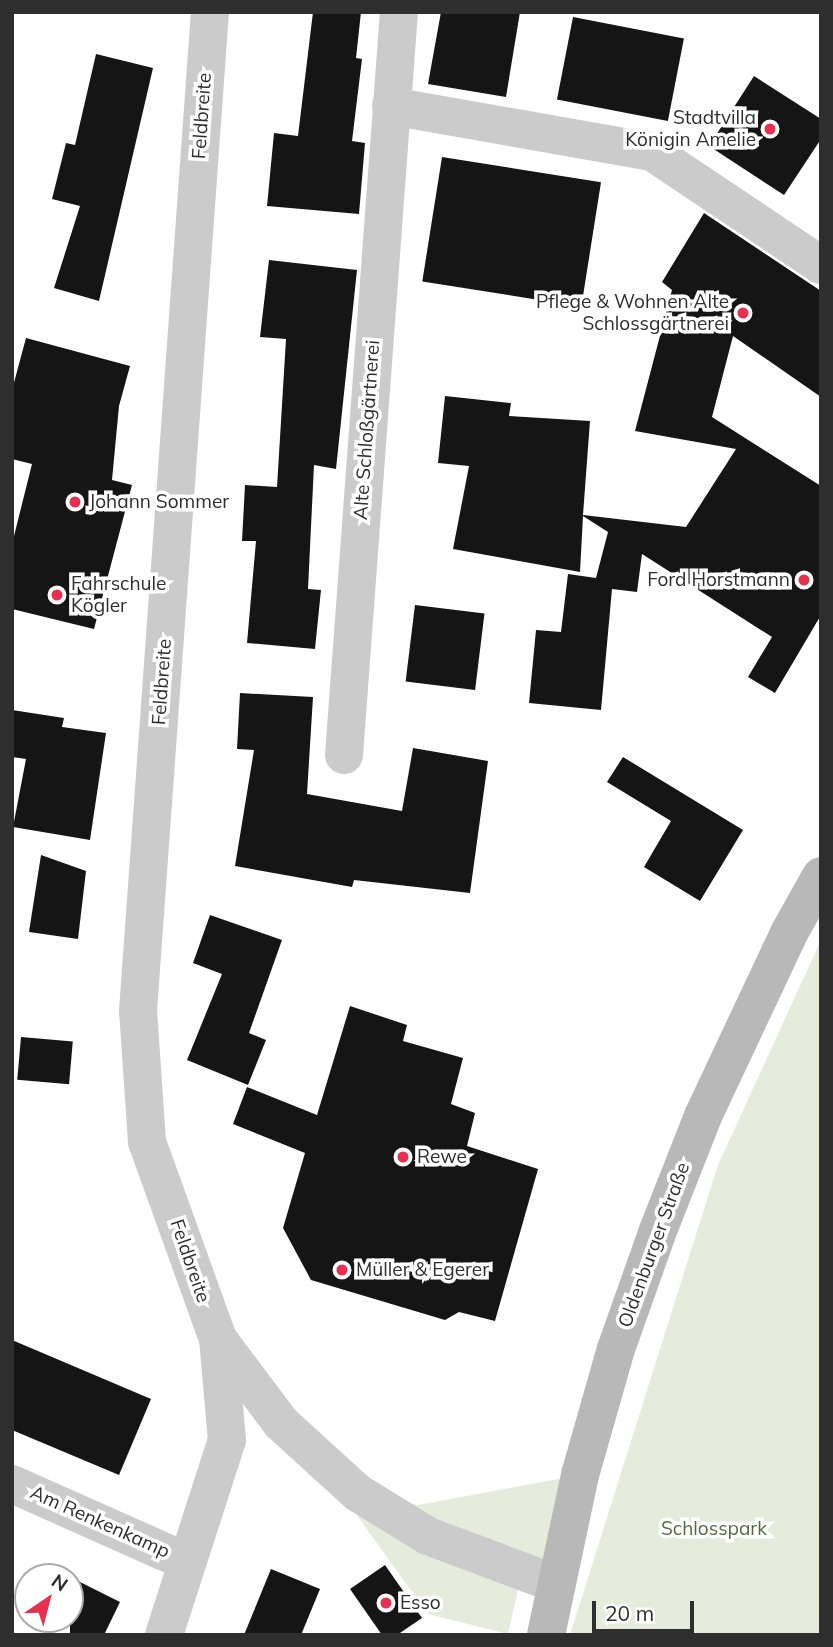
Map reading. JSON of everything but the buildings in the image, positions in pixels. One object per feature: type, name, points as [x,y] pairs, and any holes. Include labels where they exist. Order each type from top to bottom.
[{"type":"street","name":"Feldbreite","points":[[163,1635],[227,1440],[218,1339],[147,1142],[139,1074],[138,1011],[211,12]]},
{"type":"street","name":"Alte Schloßgärtnerei","points":[[344,755],[399,12]]},
{"type":"street","points":[[391,106],[652,152],[821,265]]},
{"type":"street","name":"Oldenburger Straße","points":[[546,1635],[554,1583],[616,1349],[657,1233],[703,1116],[789,933],[821,876]]},
{"type":"street","name":"Feldbreite","points":[[218,1339],[281,1423],[358,1493],[428,1536],[554,1583]]},
{"type":"street","name":"Am Renkenkamp","points":[[12,1483],[187,1562]]},
{"type":"green space","name":"Schlosspark","points":[[821,940],[821,1635],[570,1635],[718,1165]]},
{"type":"green space","points":[[580,1475],[554,1583],[358,1493],[418,1505]]},
{"type":"green space","points":[[363,1505],[520,1581],[508,1634],[428,1614],[358,1517]]},
{"type":"place","name":"Stadtvilla Königin Amelie","points":[[770,129]]},
{"type":"place","name":"Pflege & Wohnen Alte Schlossgärtnerei","points":[[743,313]]},
{"type":"place","name":"Johann Sommer","points":[[75,502]]},
{"type":"place","name":"Ford Horstmann","points":[[804,580]]},
{"type":"place","name":"Fahrschule Kögler","points":[[57,595]]},
{"type":"place","name":"Rewe","points":[[403,1157]]},
{"type":"place","name":"Müller & Egerer","points":[[342,1270]]},
{"type":"place","name":"Esso","points":[[386,1603]]}]
